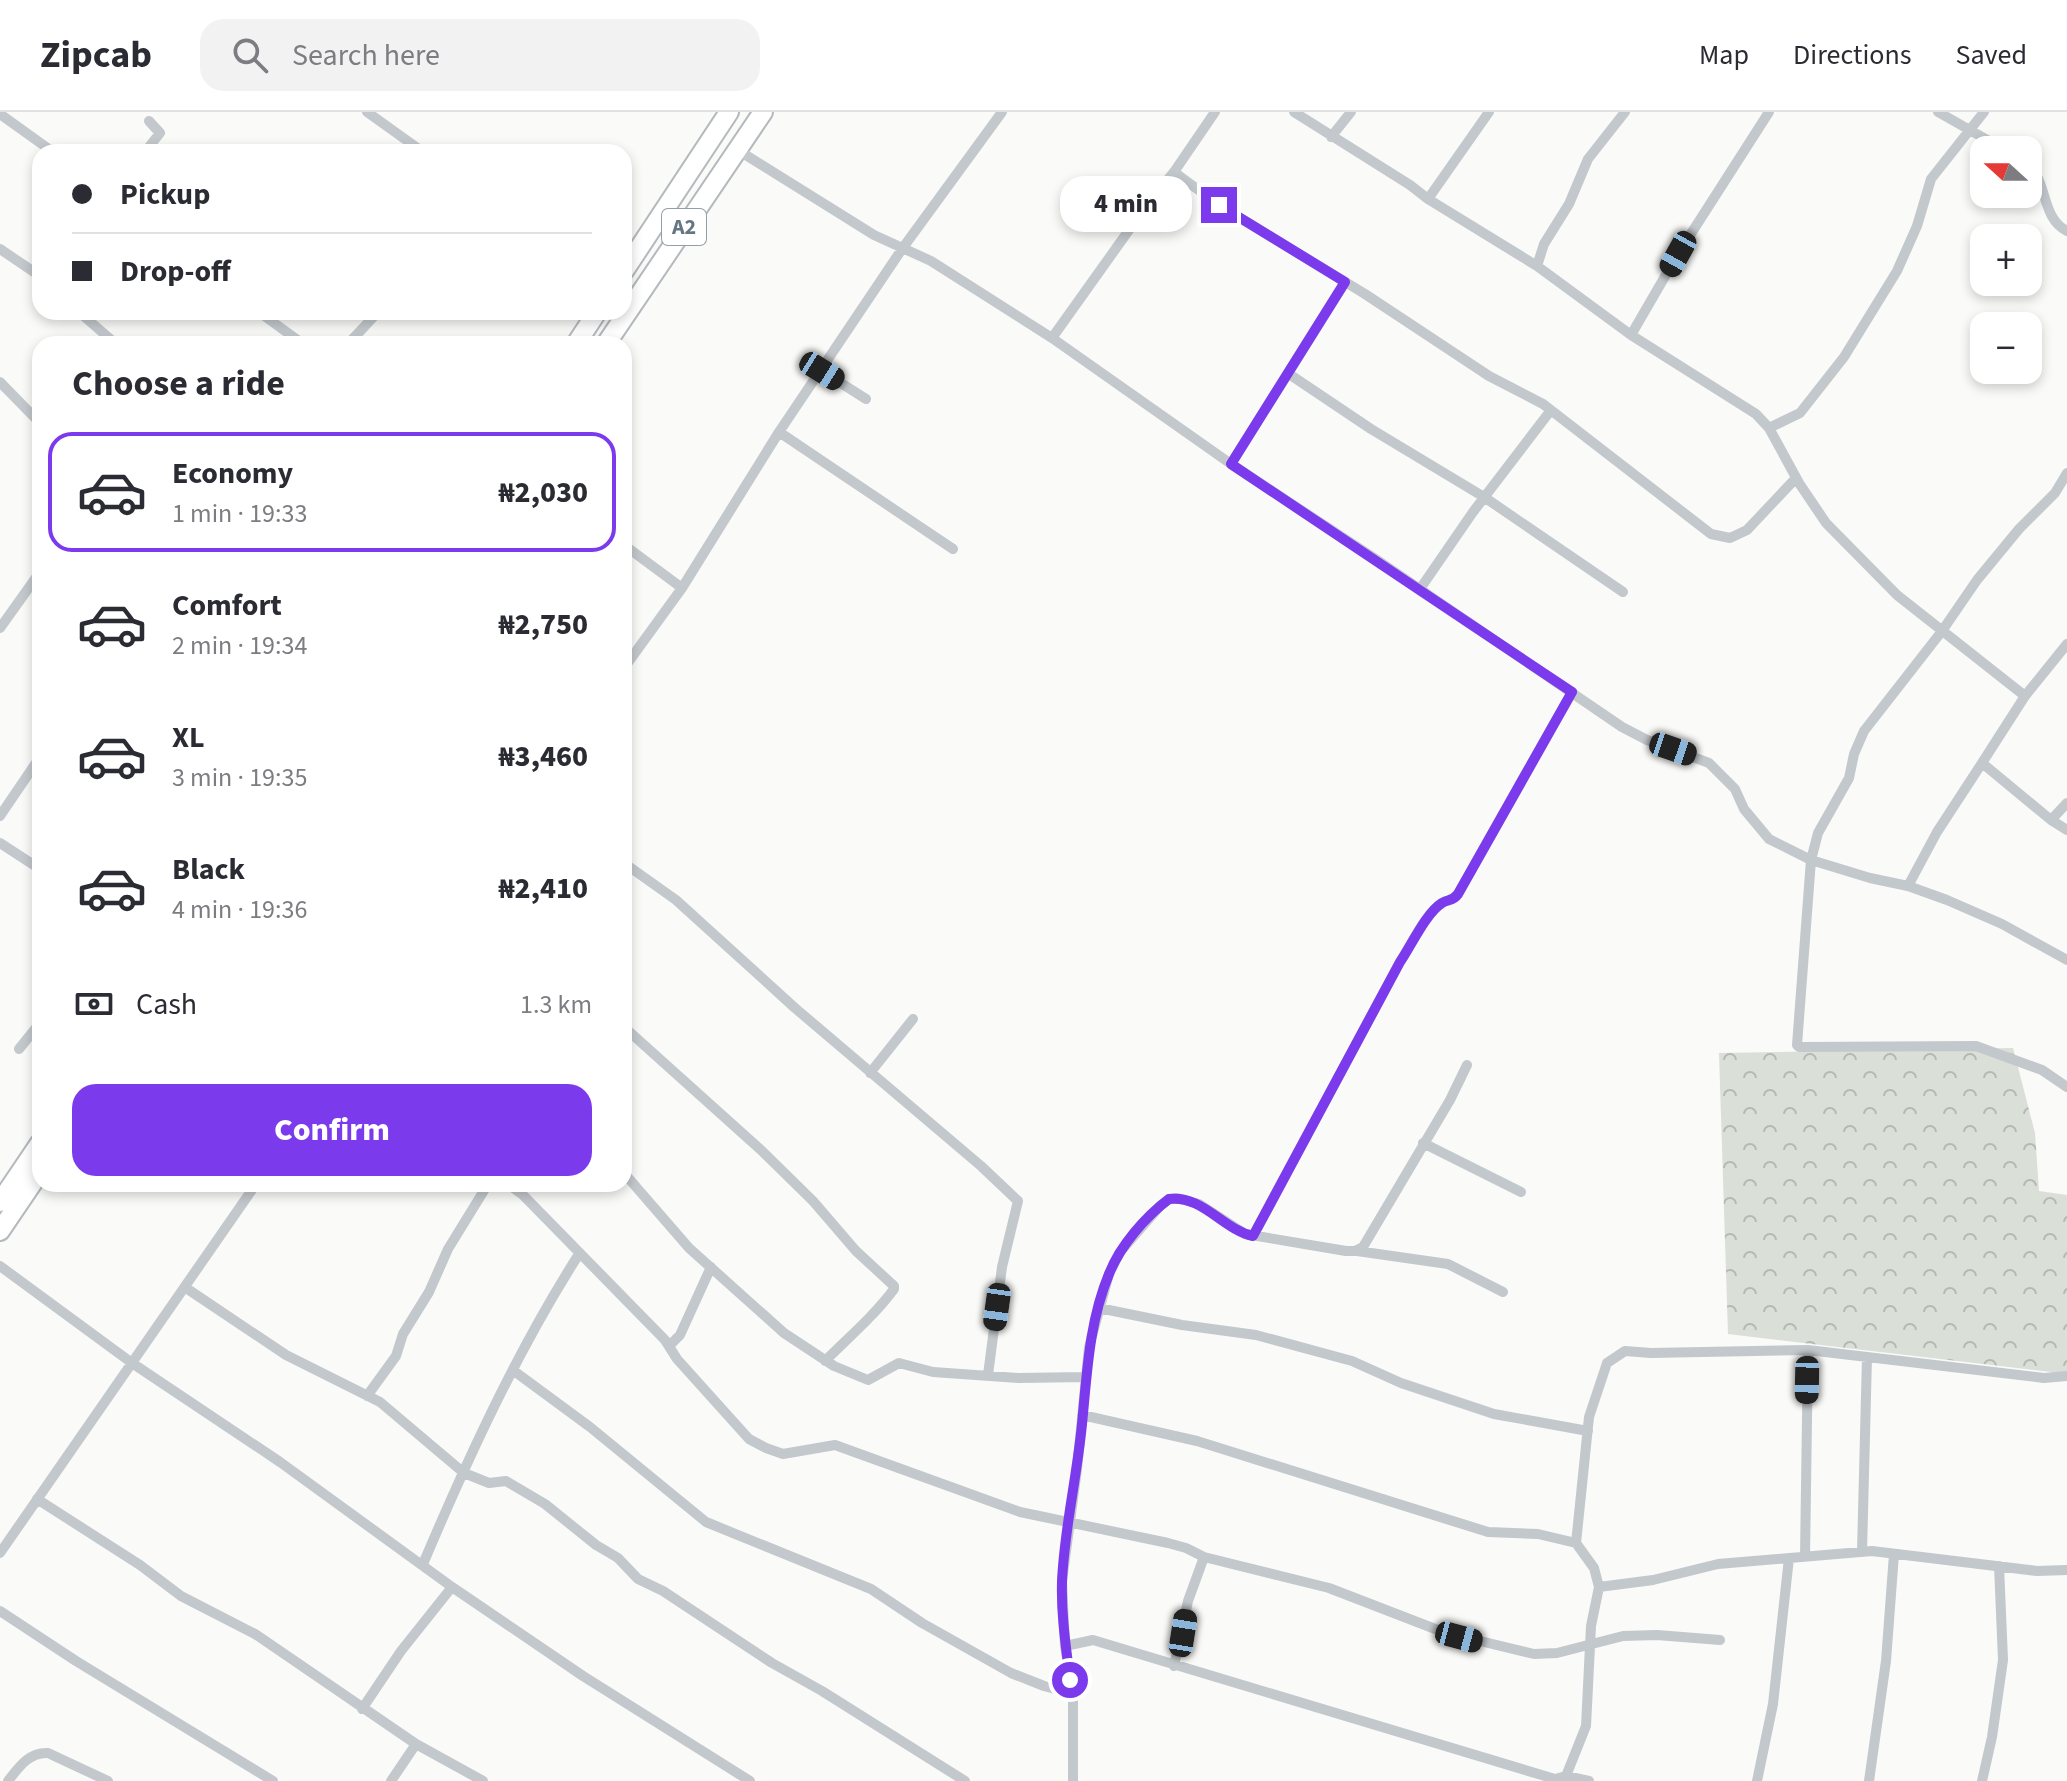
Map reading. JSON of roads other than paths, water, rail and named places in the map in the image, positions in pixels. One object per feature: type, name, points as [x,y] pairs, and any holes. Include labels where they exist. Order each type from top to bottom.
[{"type":"highway","name":"A2","points":[[632,259],[729,112]]},
{"type":"highway","name":"A2","points":[[632,305],[763,112]]},
{"type":"highway","points":[[0,1202],[32,1155]]},
{"type":"highway","points":[[0,1231],[32,1184]]},
{"type":"street","points":[[367,112],[412,144]]},
{"type":"street","points":[[632,657],[682,588],[779,432],[902,249],[1002,112]]},
{"type":"street","points":[[1052,338],[1215,112]]},
{"type":"street","points":[[1294,112],[1537,266],[1631,335],[1744,405],[1769,428],[1796,478],[1826,523],[1897,595],[2025,696]]},
{"type":"street","points":[[1331,137],[1351,112]]},
{"type":"street","points":[[1428,199],[1489,112]]},
{"type":"street","points":[[1537,266],[1544,244],[1569,204],[1588,159],[1625,112]]},
{"type":"street","points":[[1631,335],[1678,254],[1769,112]]},
{"type":"street","points":[[1938,112],[1980,136]]},
{"type":"street","points":[[1769,428],[1800,413],[1844,357],[1910,245],[1931,179],[1984,112]]},
{"type":"street","points":[[0,114],[42,144]]},
{"type":"street","points":[[149,121],[160,133],[151,144]]},
{"type":"street","points":[[736,149],[874,235],[931,261],[1052,338],[1231,464],[1622,727],[1647,740],[1709,763],[1735,789],[1744,809],[1769,839],[1811,860],[1908,886],[1980,914],[2067,960]]},
{"type":"street","points":[[1174,172],[1219,205],[1489,376],[1525,393],[1551,410],[1711,534],[1730,538],[1747,530],[1796,478]]},
{"type":"street","points":[[2042,185],[2054,222],[2067,231]]},
{"type":"street","points":[[0,249],[32,271]]},
{"type":"street","points":[[1231,464],[1345,282]]},
{"type":"street","points":[[88,320],[107,336]]},
{"type":"street","points":[[270,320],[292,336]]},
{"type":"street","points":[[356,336],[370,320]]},
{"type":"street","points":[[822,371],[866,399]]},
{"type":"street","points":[[1289,374],[1371,429],[1484,497],[1623,592]]},
{"type":"street","points":[[1,386],[32,415]]},
{"type":"street","points":[[1420,589],[1484,497],[1551,410]]},
{"type":"street","points":[[779,432],[953,549]]},
{"type":"street","points":[[2067,473],[2055,493],[2019,529],[1977,580],[1942,631],[1864,731],[1854,754],[1849,778],[1818,833],[1811,860],[1797,1045],[1976,1046],[2042,1070],[2067,1087]]},
{"type":"street","points":[[632,551],[682,588]]},
{"type":"street","points":[[0,628],[32,583]]},
{"type":"street","points":[[1908,886],[1937,832],[2025,696],[2067,644]]},
{"type":"street","points":[[1253,1236],[1400,962],[1427,920],[1442,903],[1454,900],[1458,894],[1572,692]]},
{"type":"street","points":[[1982,763],[2067,830]]},
{"type":"street","points":[[0,816],[32,769]]},
{"type":"street","points":[[2051,820],[2067,803]]},
{"type":"street","points":[[0,843],[32,864]]},
{"type":"street","points":[[632,869],[676,900],[870,1073],[981,1166],[1019,1203],[1002,1267],[988,1375]]},
{"type":"street","points":[[870,1073],[913,1019]]},
{"type":"street","points":[[19,1049],[32,1033]]},
{"type":"street","points":[[632,1034],[761,1150],[813,1201],[856,1251],[893,1283],[894,1289],[870,1320],[855,1330],[825,1361]]},
{"type":"street","points":[[1355,1251],[1368,1241],[1467,1065]]},
{"type":"street","points":[[1423,1143],[1521,1192]]},
{"type":"street","points":[[632,1182],[689,1248],[784,1333],[825,1361],[868,1380],[899,1363],[933,1372],[1019,1378],[1085,1377]]},
{"type":"street","points":[[0,1553],[251,1192]]},
{"type":"street","points":[[367,1396],[396,1356],[403,1334],[429,1292],[448,1249],[483,1192]]},
{"type":"street","points":[[519,1192],[669,1346],[677,1359],[749,1439],[766,1448],[783,1454],[835,1445],[1020,1512],[1168,1543],[1204,1557],[1329,1588],[1443,1632],[1519,1652],[1557,1653],[1623,1636],[1657,1635],[1720,1640]]},
{"type":"street","points":[[1073,1781],[1073,1694],[1065,1646],[1062,1581],[1089,1347],[1109,1274],[1120,1252],[1152,1214],[1169,1199],[1183,1198],[1199,1204],[1233,1228],[1253,1236],[1448,1264],[1503,1292]]},
{"type":"street","points":[[423,1564],[514,1371],[579,1254]]},
{"type":"street","points":[[0,1266],[132,1363],[280,1462],[452,1587],[583,1676],[750,1781]]},
{"type":"street","points":[[669,1346],[680,1335],[711,1267]]},
{"type":"street","points":[[186,1288],[286,1355],[380,1402],[464,1473],[489,1483],[506,1481],[545,1504],[596,1545],[618,1558],[638,1579],[663,1591],[732,1638],[965,1781]]},
{"type":"street","points":[[1099,1308],[1182,1325],[1256,1335],[1352,1361],[1401,1383],[1494,1414],[1588,1431]]},
{"type":"street","points":[[1805,1557],[1808,1350]]},
{"type":"street","points":[[1576,1543],[1589,1417],[1607,1363],[1625,1351],[1808,1350],[2044,1378],[2067,1376]]},
{"type":"street","points":[[1862,1552],[1867,1357]]},
{"type":"street","points":[[514,1371],[590,1427],[706,1522],[871,1589],[922,1623],[1011,1673],[1073,1694]]},
{"type":"street","points":[[1082,1415],[1197,1441],[1488,1532],[1538,1534],[1576,1543],[1594,1568],[1599,1587],[1589,1645],[1586,1726],[1559,1779]]},
{"type":"street","points":[[37,1499],[140,1565],[181,1596],[255,1634],[416,1744],[483,1781]]},
{"type":"street","points":[[1599,1587],[1642,1582],[1718,1564],[1862,1552],[2037,1571],[2067,1570]]},
{"type":"street","points":[[1869,1781],[1886,1661],[1894,1554]]},
{"type":"street","points":[[1174,1666],[1188,1601],[1204,1557]]},
{"type":"street","points":[[1757,1781],[1773,1704],[1789,1558]]},
{"type":"street","points":[[1982,1781],[2003,1660],[1999,1566]]},
{"type":"street","points":[[362,1709],[401,1651],[452,1587]]},
{"type":"street","points":[[0,1611],[273,1781]]},
{"type":"street","points":[[1065,1646],[1093,1640],[1559,1779],[1589,1781]]},
{"type":"street","points":[[391,1781],[416,1744]]},
{"type":"street","points":[[8,1781],[24,1762],[40,1753],[48,1753],[108,1781]]}]
